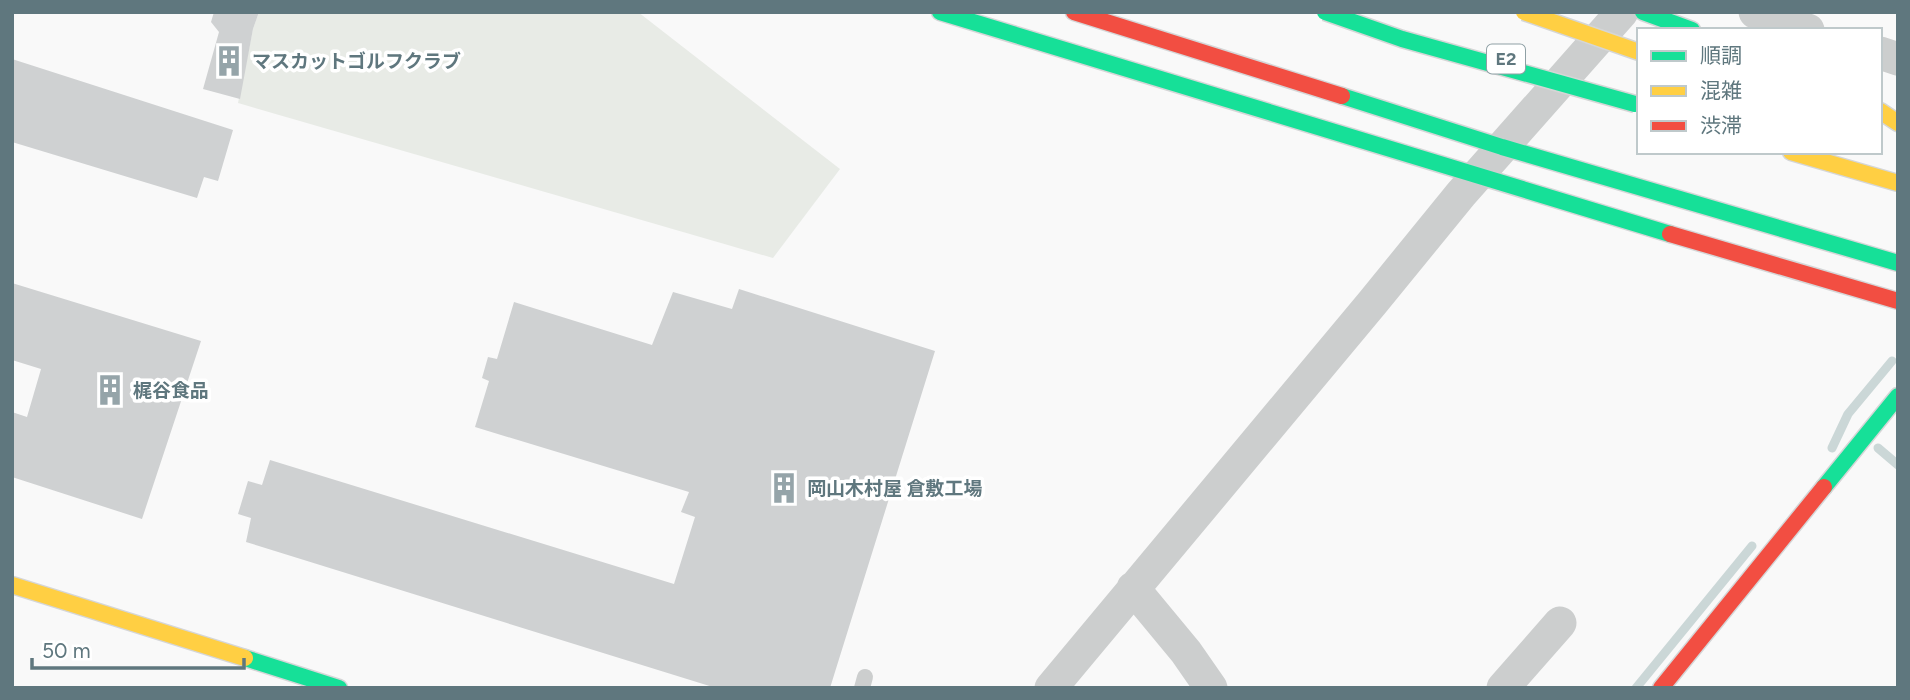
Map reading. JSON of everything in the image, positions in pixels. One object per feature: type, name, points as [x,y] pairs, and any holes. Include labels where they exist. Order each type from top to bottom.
[{"type":"main road","points":[[940,12],[1024,25],[1476,176],[1898,301]]},
{"type":"main road","points":[[1074,12],[1502,148],[1898,263]]},
{"type":"main road","points":[[1325,12],[1402,39],[1637,105]]},
{"type":"main road","points":[[1524,12],[1637,50]]},
{"type":"main road","points":[[1643,12],[1687,28]]},
{"type":"main road","name":"E2","points":[[1401,22],[1637,105]]},
{"type":"main road","points":[[1882,112],[1898,124]]},
{"type":"main road","points":[[1798,154],[1898,183]]},
{"type":"main road","points":[[1661,688],[1898,396]]},
{"type":"main road","points":[[12,585],[339,688]]},
{"type":"street","points":[[1051,688],[1476,176],[1622,12]]},
{"type":"street","points":[[1755,12],[1802,28]]},
{"type":"street","points":[[1133,588],[1186,652],[1211,688]]},
{"type":"street","points":[[1503,688],[1560,623]]},
{"type":"shaded area","name":"マスカットゴルフクラブ","points":[[259,12],[638,12],[840,169],[773,258],[238,103]]},
{"type":"building","name":"マスカットゴルフクラブ","points":[[214,12],[259,12],[253,29],[240,99],[203,89],[219,32],[211,22]]},
{"type":"building","points":[[12,59],[233,130],[218,181],[204,177],[197,198],[12,142]]},
{"type":"building","name":"梶谷食品","points":[[12,283],[201,341],[142,519],[12,477],[12,412],[27,417],[41,369],[12,360]]},
{"type":"building","name":"岡山木村屋 倉敷工場","points":[[739,289],[935,351],[830,688],[716,688],[246,542],[251,518],[238,514],[248,481],[262,485],[270,460],[674,584],[695,517],[681,512],[689,492],[475,427],[489,381],[482,378],[488,357],[497,359],[514,302],[652,345],[673,292],[732,309]]},
{"type":"waterway","points":[[1832,448],[1848,414],[1892,361]]},
{"type":"waterway","points":[[1878,448],[1898,465]]},
{"type":"waterway","points":[[1636,688],[1752,546]]},
{"type":"traffic: fast","points":[[940,12],[1670,234]]},
{"type":"traffic: fast","points":[[1325,12],[1402,39],[1635,104]]},
{"type":"traffic: fast","points":[[1643,12],[1687,28]]},
{"type":"traffic: fast","points":[[1342,96],[1502,147],[1898,263]]},
{"type":"traffic: fast","points":[[1824,487],[1898,396]]},
{"type":"traffic: fast","points":[[245,658],[339,688]]},
{"type":"traffic: slow","points":[[1524,12],[1637,51]]},
{"type":"traffic: slow","points":[[1882,112],[1898,123]]},
{"type":"traffic: slow","points":[[1798,154],[1898,183]]},
{"type":"traffic: slow","points":[[12,585],[245,658]]},
{"type":"traffic: jam","points":[[1074,12],[1342,96]]},
{"type":"traffic: jam","points":[[1670,234],[1898,301]]},
{"type":"traffic: jam","points":[[1661,688],[1824,487]]},
{"type":"place","name":"マスカットゴルフクラブ","points":[[229,61]]},
{"type":"place","name":"梶谷食品","points":[[110,390]]},
{"type":"place","name":"岡山木村屋 倉敷工場","points":[[784,488]]}]
